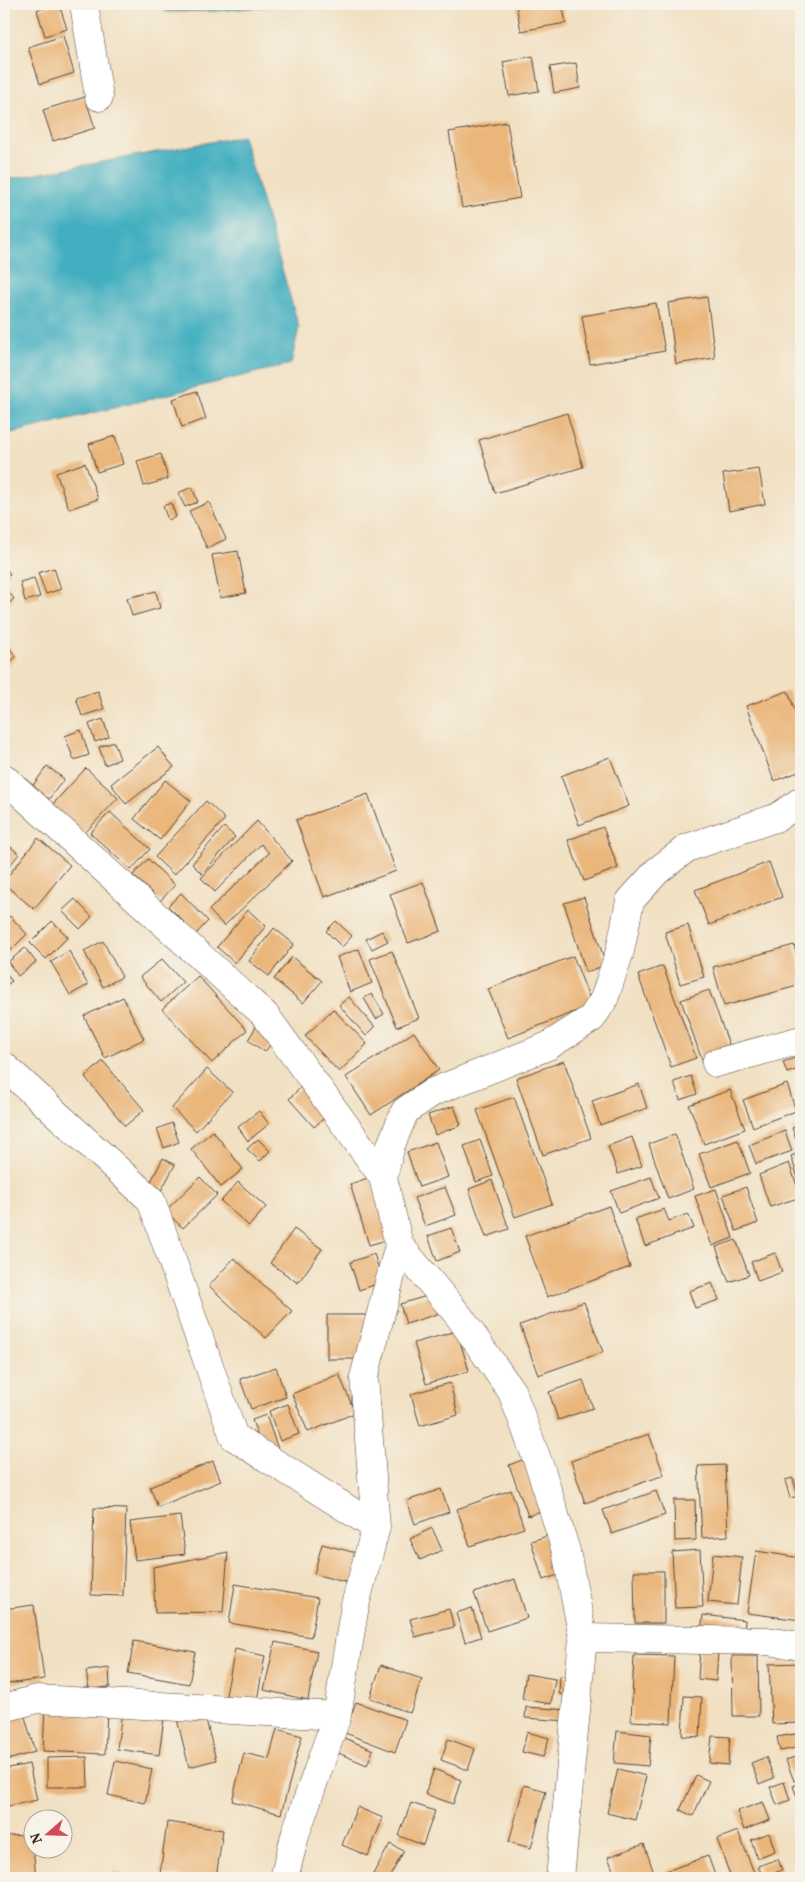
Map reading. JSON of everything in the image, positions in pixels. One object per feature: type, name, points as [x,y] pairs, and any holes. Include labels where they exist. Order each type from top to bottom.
[{"type":"street","points":[[84,4],[99,97]]},
{"type":"street","points":[[4,778],[265,1015],[383,1176],[399,1245],[459,1316],[512,1392],[541,1470],[566,1551],[583,1638],[560,1878]]},
{"type":"street","points":[[383,1176],[391,1145],[406,1111],[433,1092],[548,1046],[592,1018],[604,999],[618,959],[630,901],[657,871],[687,848],[778,816],[801,801]]},
{"type":"street","points":[[716,1063],[801,1040]]},
{"type":"street","points":[[4,1066],[151,1200],[234,1437],[376,1527]]},
{"type":"street","points":[[284,1878],[296,1832],[337,1716],[355,1605],[376,1527],[364,1377],[399,1245]]},
{"type":"street","points":[[583,1638],[768,1641],[801,1646]]},
{"type":"street","points":[[4,1708],[37,1699],[337,1716]]},
{"type":"water","points":[[153,4],[300,4],[216,11],[167,12]]},
{"type":"water","points":[[243,136],[299,327],[291,364],[4,435],[4,180]]},
{"type":"building","points":[[59,4],[67,29],[45,36],[37,10]]},
{"type":"building","points":[[516,4],[562,4],[566,23],[521,31]]},
{"type":"building","points":[[63,36],[74,73],[40,84],[28,47]]},
{"type":"building","points":[[533,56],[539,91],[509,96],[503,62]]},
{"type":"building","points":[[576,63],[580,88],[554,93],[550,67]]},
{"type":"building","points":[[85,97],[95,128],[53,141],[43,110]]},
{"type":"building","points":[[507,122],[520,198],[462,208],[449,132]]},
{"type":"building","points":[[707,297],[715,358],[676,364],[668,303]]},
{"type":"building","points":[[656,303],[665,351],[590,364],[582,316]]},
{"type":"building","points":[[197,391],[206,419],[182,427],[173,399]]},
{"type":"building","points":[[567,413],[583,467],[495,493],[479,440]]},
{"type":"building","points":[[115,436],[123,464],[97,472],[89,444]]},
{"type":"building","points":[[161,454],[168,479],[144,486],[137,461]]},
{"type":"building","points":[[85,463],[98,499],[69,509],[56,473]]},
{"type":"building","points":[[759,469],[765,504],[729,511],[723,474]]},
{"type":"building","points":[[192,487],[198,502],[185,507],[178,493]]},
{"type":"building","points":[[209,502],[226,539],[207,548],[189,511]]},
{"type":"building","points":[[171,503],[176,517],[168,520],[163,506]]},
{"type":"building","points":[[238,551],[246,593],[220,598],[212,555]]},
{"type":"building","points":[[4,566],[10,574],[4,579]]},
{"type":"building","points":[[54,568],[61,589],[46,594],[38,573]]},
{"type":"building","points":[[34,578],[40,597],[25,601],[20,582]]},
{"type":"building","points":[[4,585],[14,599],[4,607]]},
{"type":"building","points":[[156,591],[160,608],[132,616],[127,598]]},
{"type":"building","points":[[6,643],[16,657],[4,667],[4,645]]},
{"type":"building","points":[[98,691],[104,709],[82,716],[76,698]]},
{"type":"building","points":[[788,691],[801,728],[801,771],[774,781],[746,706]]},
{"type":"building","points":[[103,719],[109,737],[95,742],[89,724]]},
{"type":"building","points":[[81,730],[89,755],[74,760],[65,736]]},
{"type":"building","points":[[114,742],[120,759],[105,765],[99,747]]},
{"type":"building","points":[[158,747],[174,767],[126,804],[111,784]]},
{"type":"building","points":[[610,757],[629,806],[579,825],[561,776]]},
{"type":"building","points":[[47,766],[64,779],[49,799],[32,787]]},
{"type":"building","points":[[86,768],[118,798],[84,834],[52,805]]},
{"type":"building","points":[[165,780],[191,801],[160,840],[134,819]]},
{"type":"building","points":[[368,794],[396,871],[324,897],[296,820]]},
{"type":"building","points":[[206,801],[225,819],[174,875],[155,857]]},
{"type":"building","points":[[110,812],[150,849],[131,870],[90,833]]},
{"type":"building","points":[[257,821],[292,861],[224,926],[209,910],[269,853],[261,844],[215,892],[201,878]]},
{"type":"building","points":[[224,827],[235,837],[202,874],[192,864]]},
{"type":"building","points":[[603,827],[618,868],[584,881],[568,840]]},
{"type":"building","points":[[38,838],[70,865],[34,909],[4,884],[4,881]]},
{"type":"building","points":[[5,842],[19,854],[4,873],[4,844]]},
{"type":"building","points":[[148,859],[175,885],[160,901],[133,875]]},
{"type":"building","points":[[769,862],[782,897],[709,925],[695,890]]},
{"type":"building","points":[[423,882],[441,931],[408,943],[390,894]]},
{"type":"building","points":[[181,893],[208,921],[196,934],[168,906]]},
{"type":"building","points":[[584,897],[606,965],[586,972],[564,903]]},
{"type":"building","points":[[75,899],[92,917],[80,929],[62,911]]},
{"type":"building","points":[[248,910],[266,926],[235,963],[217,947]]},
{"type":"building","points":[[10,916],[27,934],[4,957],[4,923]]},
{"type":"building","points":[[52,921],[68,937],[46,959],[30,943]]},
{"type":"building","points":[[336,921],[352,936],[342,947],[326,931]]},
{"type":"building","points":[[688,925],[704,977],[680,984],[665,932]]},
{"type":"building","points":[[274,928],[294,944],[269,976],[249,961]]},
{"type":"building","points":[[382,931],[388,941],[372,949],[366,939]]},
{"type":"building","points":[[103,941],[122,977],[103,987],[84,951]]},
{"type":"building","points":[[794,945],[801,972],[801,985],[724,1006],[713,967]]},
{"type":"building","points":[[25,948],[36,962],[18,976],[8,962]]},
{"type":"building","points":[[359,949],[372,983],[350,992],[337,957]]},
{"type":"building","points":[[69,951],[88,985],[70,995],[51,962]]},
{"type":"building","points":[[392,951],[419,1018],[397,1027],[370,959]]},
{"type":"building","points":[[573,956],[592,1005],[508,1038],[488,989]]},
{"type":"building","points":[[292,957],[322,981],[303,1003],[274,979]]},
{"type":"building","points":[[162,959],[183,982],[161,1002],[140,977]]},
{"type":"building","points":[[663,966],[696,1058],[671,1067],[638,975]]},
{"type":"building","points":[[4,972],[12,981],[4,987]]},
{"type":"building","points":[[198,976],[247,1030],[212,1063],[162,1009]]},
{"type":"building","points":[[709,990],[731,1050],[702,1060],[681,1000]]},
{"type":"building","points":[[372,994],[384,1014],[376,1019],[364,998]]},
{"type":"building","points":[[123,997],[144,1039],[105,1058],[84,1016]]},
{"type":"building","points":[[349,997],[375,1027],[366,1036],[339,1005]]},
{"type":"building","points":[[333,1009],[367,1044],[339,1072],[305,1036]]},
{"type":"building","points":[[257,1025],[275,1037],[265,1052],[248,1040]]},
{"type":"building","points":[[414,1032],[439,1070],[371,1115],[346,1077]]},
{"type":"building","points":[[801,1056],[801,1068],[787,1073],[783,1062]]},
{"type":"building","points":[[103,1061],[144,1110],[125,1126],[85,1077]]},
{"type":"building","points":[[564,1061],[591,1138],[543,1155],[516,1078]]},
{"type":"building","points":[[207,1069],[232,1092],[196,1131],[172,1108]]},
{"type":"building","points":[[691,1076],[697,1094],[680,1100],[674,1082]]},
{"type":"building","points":[[304,1084],[330,1113],[314,1127],[289,1099]]},
{"type":"building","points":[[639,1084],[647,1108],[600,1125],[592,1101]]},
{"type":"building","points":[[787,1084],[796,1111],[753,1127],[743,1100]]},
{"type":"building","points":[[730,1090],[745,1129],[704,1144],[689,1105]]},
{"type":"building","points":[[514,1097],[552,1204],[515,1217],[477,1110]]},
{"type":"building","points":[[454,1106],[461,1125],[435,1135],[428,1115]]},
{"type":"building","points":[[259,1111],[269,1124],[248,1141],[238,1127]]},
{"type":"building","points":[[172,1123],[179,1142],[164,1148],[157,1129]]},
{"type":"building","points":[[801,1124],[801,1144],[798,1145],[792,1128]]},
{"type":"building","points":[[213,1131],[243,1169],[221,1187],[191,1149]]},
{"type":"building","points":[[785,1131],[792,1151],[756,1164],[749,1145]]},
{"type":"building","points":[[675,1134],[694,1189],[668,1199],[649,1144]]},
{"type":"building","points":[[632,1137],[642,1166],[618,1174],[608,1146]]},
{"type":"building","points":[[258,1139],[270,1151],[260,1161],[247,1149]]},
{"type":"building","points":[[480,1140],[493,1176],[476,1182],[464,1146]]},
{"type":"building","points":[[738,1140],[750,1173],[711,1187],[699,1154]]},
{"type":"building","points":[[436,1142],[448,1177],[419,1187],[407,1152]]},
{"type":"building","points":[[801,1152],[801,1180],[799,1181],[791,1156]]},
{"type":"building","points":[[163,1158],[175,1165],[158,1196],[147,1189]]},
{"type":"building","points":[[789,1163],[801,1197],[770,1207],[759,1175]]},
{"type":"building","points":[[200,1177],[217,1195],[183,1228],[165,1211]]},
{"type":"building","points":[[371,1177],[390,1239],[369,1245],[350,1184]]},
{"type":"building","points":[[651,1177],[659,1198],[619,1213],[611,1191]]},
{"type":"building","points":[[492,1180],[509,1229],[486,1237],[469,1189]]},
{"type":"building","points":[[238,1182],[266,1207],[249,1226],[221,1201]]},
{"type":"building","points":[[445,1187],[456,1215],[425,1226],[414,1198]]},
{"type":"building","points":[[746,1187],[758,1223],[736,1231],[723,1195]]},
{"type":"building","points":[[716,1189],[733,1238],[712,1246],[695,1196]]},
{"type":"building","points":[[609,1206],[630,1267],[547,1297],[525,1236]]},
{"type":"building","points":[[664,1209],[669,1221],[688,1214],[694,1228],[645,1246],[635,1219]]},
{"type":"building","points":[[451,1228],[460,1252],[437,1261],[428,1236]]},
{"type":"building","points":[[294,1229],[322,1249],[298,1283],[270,1263]]},
{"type":"building","points":[[736,1240],[749,1275],[729,1282],[716,1247]]},
{"type":"building","points":[[775,1253],[782,1272],[758,1281],[751,1262]]},
{"type":"building","points":[[374,1254],[383,1282],[359,1290],[350,1262]]},
{"type":"building","points":[[234,1258],[292,1311],[266,1338],[209,1286]]},
{"type":"building","points":[[712,1283],[719,1300],[695,1308],[689,1291]]},
{"type":"building","points":[[437,1293],[443,1312],[406,1324],[400,1304]]},
{"type":"building","points":[[584,1302],[603,1352],[538,1375],[520,1325]]},
{"type":"building","points":[[327,1315],[366,1315],[366,1359],[327,1359]]},
{"type":"building","points":[[457,1331],[469,1371],[426,1384],[414,1343]]},
{"type":"building","points":[[276,1367],[286,1397],[251,1409],[240,1379]]},
{"type":"building","points":[[339,1374],[355,1413],[308,1432],[292,1394]]},
{"type":"building","points":[[583,1380],[593,1408],[558,1420],[549,1392]]},
{"type":"building","points":[[450,1383],[458,1415],[420,1426],[411,1394]]},
{"type":"building","points":[[288,1404],[299,1434],[280,1441],[269,1411]]},
{"type":"building","points":[[266,1415],[278,1449],[264,1454],[252,1420]]},
{"type":"building","points":[[649,1434],[664,1475],[585,1503],[571,1461]]},
{"type":"building","points":[[527,1458],[546,1509],[528,1516],[509,1465]]},
{"type":"building","points":[[213,1461],[221,1481],[158,1507],[150,1487]]},
{"type":"building","points":[[725,1465],[728,1536],[702,1538],[698,1466]]},
{"type":"building","points":[[793,1478],[798,1496],[790,1498],[785,1480]]},
{"type":"building","points":[[441,1489],[449,1512],[415,1524],[407,1501]]},
{"type":"building","points":[[511,1490],[524,1528],[470,1546],[457,1509]]},
{"type":"building","points":[[656,1491],[665,1515],[612,1534],[603,1510]]},
{"type":"building","points":[[674,1500],[695,1500],[696,1540],[675,1541]]},
{"type":"building","points":[[94,1508],[126,1509],[123,1596],[91,1595]]},
{"type":"building","points":[[180,1516],[185,1554],[135,1560],[130,1522]]},
{"type":"building","points":[[432,1528],[442,1550],[420,1560],[410,1539]]},
{"type":"building","points":[[551,1535],[563,1573],[543,1580],[531,1541]]},
{"type":"building","points":[[322,1544],[360,1554],[352,1584],[314,1574]]},
{"type":"building","points":[[700,1550],[703,1607],[675,1608],[672,1552]]},
{"type":"building","points":[[756,1551],[801,1558],[801,1620],[747,1613]]},
{"type":"building","points":[[228,1552],[223,1612],[155,1613],[153,1567]]},
{"type":"building","points":[[713,1554],[742,1557],[737,1605],[708,1602]]},
{"type":"building","points":[[634,1571],[664,1571],[664,1623],[635,1623]]},
{"type":"building","points":[[515,1579],[527,1618],[487,1631],[474,1593]]},
{"type":"building","points":[[235,1584],[318,1598],[311,1637],[229,1623]]},
{"type":"building","points":[[34,1605],[44,1679],[7,1684],[4,1660],[4,1609]]},
{"type":"building","points":[[472,1608],[481,1637],[465,1642],[456,1613]]},
{"type":"building","points":[[449,1609],[454,1627],[415,1637],[410,1619]]},
{"type":"building","points":[[703,1615],[745,1620],[744,1635],[701,1631]]},
{"type":"building","points":[[134,1641],[195,1652],[189,1684],[128,1673]]},
{"type":"building","points":[[275,1642],[317,1651],[308,1700],[264,1690]]},
{"type":"building","points":[[235,1649],[265,1656],[256,1706],[225,1700]]},
{"type":"building","points":[[700,1650],[718,1651],[716,1681],[698,1679]]},
{"type":"building","points":[[634,1655],[674,1656],[671,1723],[631,1721]]},
{"type":"building","points":[[732,1656],[758,1656],[759,1716],[733,1716]]},
{"type":"building","points":[[801,1663],[801,1723],[772,1724],[769,1664]]},
{"type":"building","points":[[381,1665],[422,1679],[410,1713],[370,1698]]},
{"type":"building","points":[[109,1668],[110,1687],[89,1689],[86,1671]]},
{"type":"building","points":[[526,1674],[555,1679],[551,1704],[522,1699]]},
{"type":"building","points":[[560,1676],[570,1677],[569,1695],[559,1694]]},
{"type":"building","points":[[684,1696],[702,1697],[700,1737],[682,1736]]},
{"type":"building","points":[[356,1702],[406,1720],[395,1752],[345,1733]]},
{"type":"building","points":[[45,1706],[107,1710],[105,1754],[43,1751]]},
{"type":"building","points":[[526,1707],[568,1710],[567,1721],[525,1718]]},
{"type":"building","points":[[23,1710],[35,1752],[4,1761],[4,1716]]},
{"type":"building","points":[[122,1712],[164,1718],[159,1755],[117,1749]]},
{"type":"building","points":[[204,1712],[216,1760],[189,1767],[177,1719]]},
{"type":"building","points":[[277,1729],[302,1736],[281,1814],[232,1801],[244,1753],[269,1759]]},
{"type":"building","points":[[617,1731],[651,1735],[648,1766],[614,1763]]},
{"type":"building","points":[[527,1732],[549,1738],[543,1757],[522,1752]]},
{"type":"building","points":[[801,1733],[801,1747],[780,1751],[777,1737]]},
{"type":"building","points":[[712,1736],[730,1737],[728,1765],[709,1763]]},
{"type":"building","points":[[342,1737],[373,1750],[367,1765],[336,1752]]},
{"type":"building","points":[[448,1739],[475,1749],[468,1770],[441,1760]]},
{"type":"building","points":[[801,1755],[801,1778],[794,1781],[786,1760]]},
{"type":"building","points":[[87,1757],[88,1787],[47,1787],[47,1758]]},
{"type":"building","points":[[766,1757],[774,1778],[759,1784],[751,1763]]},
{"type":"building","points":[[115,1761],[152,1769],[145,1803],[108,1795]]},
{"type":"building","points":[[29,1764],[37,1800],[4,1807],[4,1769]]},
{"type":"building","points":[[434,1769],[461,1780],[453,1804],[425,1794]]},
{"type":"building","points":[[618,1769],[646,1776],[635,1820],[607,1813]]},
{"type":"building","points":[[696,1775],[709,1781],[693,1816],[680,1810]]},
{"type":"building","points":[[784,1782],[790,1800],[777,1805],[770,1787]]},
{"type":"building","points":[[801,1783],[801,1796],[797,1797],[793,1786]]},
{"type":"building","points":[[524,1785],[546,1791],[531,1848],[509,1842]]},
{"type":"building","points":[[763,1802],[770,1820],[744,1830],[737,1811]]},
{"type":"building","points":[[411,1803],[435,1811],[423,1845],[399,1836]]},
{"type":"building","points":[[357,1807],[383,1818],[368,1856],[342,1845]]},
{"type":"building","points":[[167,1822],[223,1830],[216,1878],[192,1878],[160,1874]]},
{"type":"building","points":[[738,1831],[756,1878],[731,1878],[717,1839]]},
{"type":"building","points":[[769,1833],[775,1851],[757,1858],[751,1840]]},
{"type":"building","points":[[22,1835],[22,1860],[34,1860],[36,1878],[4,1878],[4,1836]]},
{"type":"building","points":[[390,1844],[404,1851],[389,1878],[381,1878],[373,1874]]},
{"type":"building","points":[[644,1844],[654,1873],[641,1878],[616,1878],[608,1857]]},
{"type":"building","points":[[708,1856],[716,1878],[647,1878]]},
{"type":"building","points":[[778,1859],[782,1870],[763,1877],[758,1866]]},
{"type":"building","points":[[114,1871],[130,1878],[111,1878]]}]
